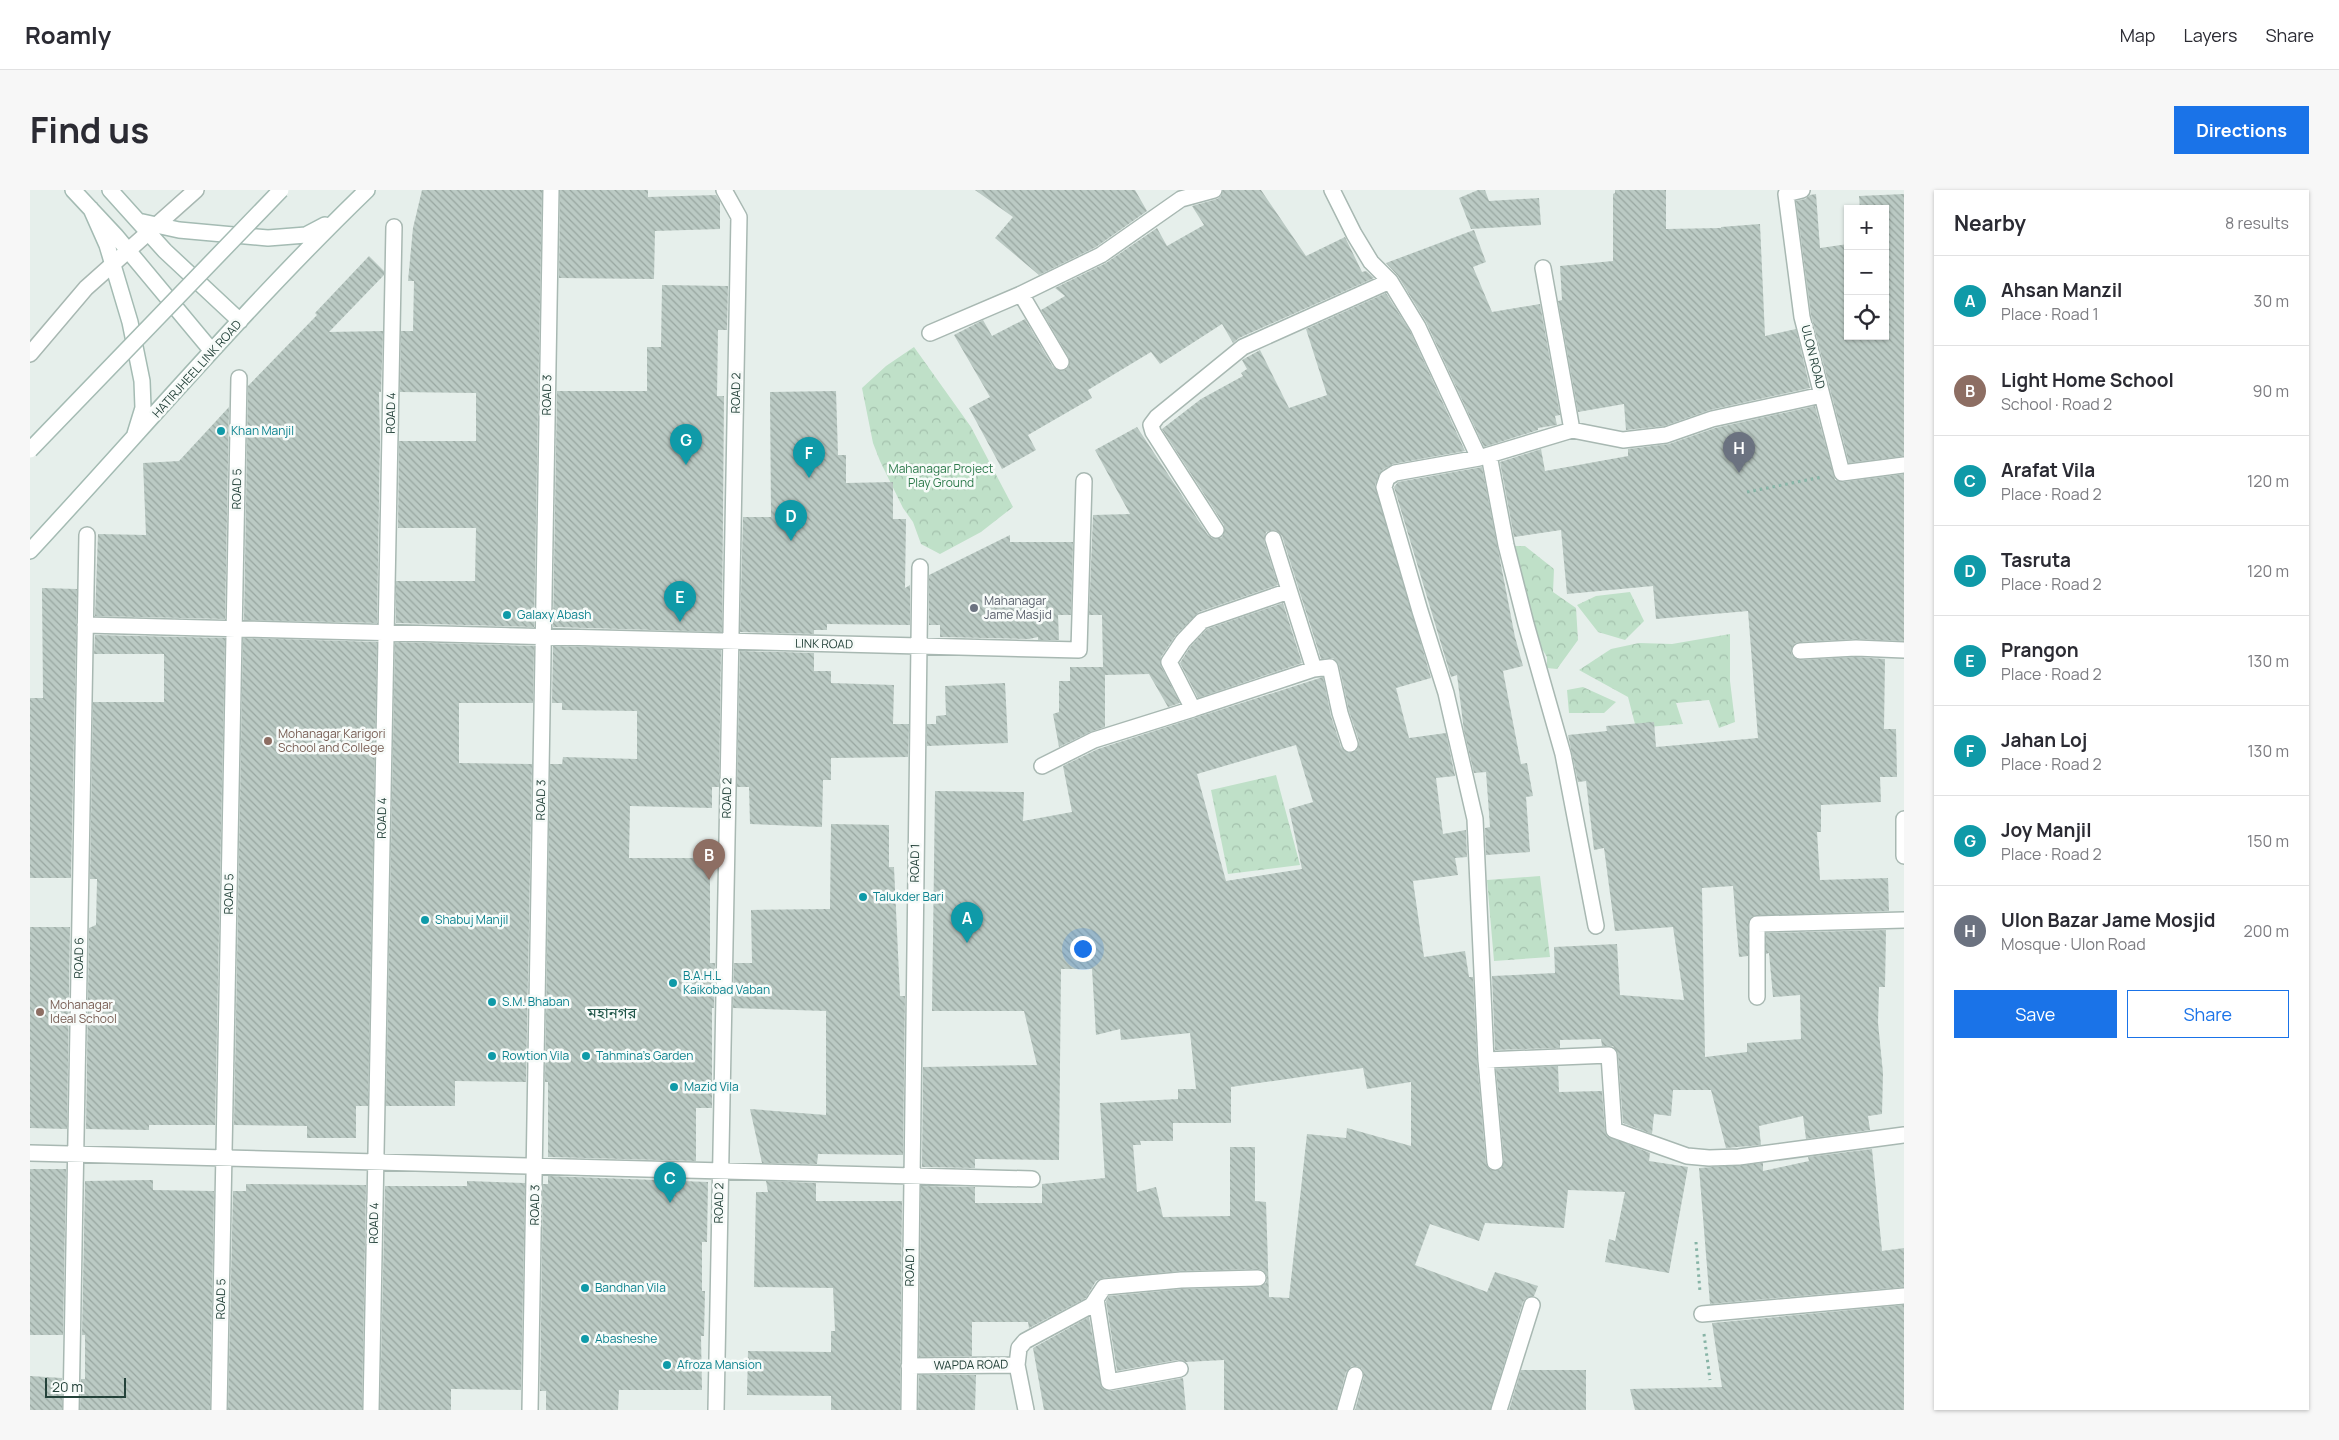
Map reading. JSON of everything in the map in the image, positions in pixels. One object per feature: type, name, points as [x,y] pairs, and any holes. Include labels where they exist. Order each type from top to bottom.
[{"type":"street","points":[[73,190],[129,251],[211,350]]},
{"type":"street","points":[[30,354],[86,288],[154,230],[196,190]]},
{"type":"street","points":[[30,450],[281,190]]},
{"type":"street","name":"HATIRJHEEL LINK ROAD","points":[[30,551],[134,439],[211,350],[367,190]]},
{"type":"street","name":"ROAD 3","points":[[530,1410],[536,1167],[543,637],[552,190]]},
{"type":"street","name":"ROAD 2","points":[[716,1410],[739,217],[724,190]]},
{"type":"street","points":[[930,333],[1021,294],[1101,255],[1181,199],[1214,190]]},
{"type":"street","points":[[1332,190],[1354,234],[1371,262],[1390,281],[1418,327],[1484,457],[1526,624],[1563,754],[1596,926]]},
{"type":"street","name":"ULON ROAD","points":[[1802,190],[1786,194],[1802,318],[1842,472]]},
{"type":"street","points":[[111,192],[138,221],[154,230],[240,321]]},
{"type":"street","points":[[91,209],[107,245],[130,322],[142,381],[143,408],[134,439]]},
{"type":"street","points":[[154,230],[268,238],[292,237],[318,230],[343,213]]},
{"type":"street","name":"ROAD 4","points":[[371,1410],[394,226]]},
{"type":"street","points":[[1543,268],[1572,430]]},
{"type":"street","points":[[1216,530],[1153,432],[1151,425],[1157,417],[1210,372],[1243,347],[1390,281]]},
{"type":"street","points":[[1021,294],[1061,362]]},
{"type":"street","name":"ROAD 5","points":[[219,1410],[239,378]]},
{"type":"street","points":[[1495,1162],[1486,1060],[1475,819],[1446,693],[1384,486],[1386,478],[1395,472],[1484,457],[1572,430],[1622,440],[1666,436],[1712,419],[1822,395]]},
{"type":"street","points":[[1842,472],[1904,465]]},
{"type":"street","points":[[918,646],[1079,650],[1084,481]]},
{"type":"street","name":"ROAD 6","points":[[71,1410],[87,535]]},
{"type":"street","points":[[1272,540],[1314,669]]},
{"type":"street","name":"ROAD 1","points":[[909,1410],[920,567]]},
{"type":"street","points":[[1193,708],[1169,662],[1184,641],[1202,621],[1289,592]]},
{"type":"street","name":"LINK ROAD","points":[[85,625],[918,646]]},
{"type":"street","points":[[1800,651],[1856,648],[1904,650]]},
{"type":"street","points":[[1042,766],[1094,740],[1314,669],[1330,667],[1340,713],[1350,744]]},
{"type":"street","points":[[1904,819],[1904,856]]},
{"type":"street","points":[[1757,997],[1756,924],[1904,920]]},
{"type":"street","points":[[1486,1060],[1609,1055],[1614,1130],[1687,1156],[1739,1157],[1904,1135]]},
{"type":"street","points":[[30,1153],[1032,1179]]},
{"type":"street","points":[[1017,1365],[1019,1348],[1025,1341],[1092,1304],[1104,1287],[1181,1280],[1258,1278]]},
{"type":"street","points":[[1702,1314],[1904,1296]]},
{"type":"street","points":[[1096,1299],[1109,1382],[1180,1369]]},
{"type":"street","points":[[1499,1410],[1532,1305]]},
{"type":"street","name":"WAPDA ROAD","points":[[909,1366],[1017,1365],[1026,1410]]},
{"type":"street","points":[[1345,1410],[1355,1375]]},
{"type":"path","points":[[1747,492],[1842,472]]},
{"type":"path","points":[[1696,1242],[1710,1380]]},
{"type":"green space","name":"Mahanagar Project Play Ground","points":[[914,347],[971,427],[1013,507],[981,532],[940,554],[921,544],[913,522],[903,508],[880,461],[873,443],[862,388],[886,366]]},
{"type":"green space","points":[[1513,546],[1525,546],[1554,569],[1553,592],[1576,608],[1578,640],[1557,669],[1547,668],[1547,657],[1533,634]]},
{"type":"green space","points":[[1630,592],[1644,621],[1625,640],[1598,632],[1577,605],[1596,596]]},
{"type":"green space","points":[[1730,634],[1730,681],[1735,722],[1719,728],[1709,700],[1676,703],[1683,724],[1636,728],[1628,697],[1579,670],[1611,649],[1639,643],[1672,644]]},
{"type":"green space","points":[[1583,687],[1616,702],[1604,713],[1569,713],[1567,690]]},
{"type":"green space","points":[[1276,775],[1300,865],[1228,874],[1211,790]]},
{"type":"green space","points":[[1540,876],[1550,957],[1494,961],[1487,880]]},
{"type":"building","points":[[422,190],[542,190],[534,627],[396,623],[396,581],[475,581],[476,528],[398,528],[399,441],[476,441],[476,393],[400,392],[401,331],[413,331],[414,281],[408,281],[413,228]]},
{"type":"building","points":[[560,190],[648,190],[648,197],[716,195],[720,201],[720,229],[655,231],[654,279],[559,278]]},
{"type":"building","points":[[975,190],[1135,190],[1147,211],[1096,247],[1039,275],[995,238],[1013,217]]},
{"type":"building","points":[[1223,190],[1261,190],[1306,256],[1345,237],[1362,272],[1366,271],[1374,278],[1239,338],[1233,343],[1222,324],[1160,364],[1151,352],[1088,390],[1092,398],[1028,435],[1036,450],[1002,469],[969,408],[990,397],[954,335],[983,320],[992,336],[1025,319],[1053,367],[1061,371],[1065,370],[1069,366],[1069,358],[1041,310],[1065,296],[1055,288],[1106,263],[1157,228],[1167,246],[1204,225],[1192,206],[1217,199],[1221,196]]},
{"type":"building","points":[[1478,190],[1485,190],[1489,201],[1539,198],[1541,225],[1471,229],[1459,198]]},
{"type":"building","points":[[1615,190],[1666,190],[1666,229],[1721,228],[1760,224],[1765,336],[1796,329],[1810,388],[1710,410],[1664,426],[1626,430],[1624,404],[1578,412],[1558,301],[1562,300],[1560,266],[1613,261],[1613,194]]},
{"type":"building","points":[[1816,194],[1820,248],[1844,245],[1844,340],[1889,340],[1889,205],[1860,205],[1859,196],[1904,194],[1904,456],[1849,463],[1811,315],[1796,201],[1805,199],[1810,195]]},
{"type":"building","points":[[1474,230],[1486,262],[1473,267],[1492,312],[1540,304],[1560,415],[1555,416],[1557,425],[1538,428],[1538,430],[1484,447],[1426,322],[1398,276],[1386,263]]},
{"type":"building","points":[[369,256],[384,271],[384,275],[329,332],[383,331],[381,392],[379,392],[377,623],[244,620],[248,386],[317,315],[315,313]]},
{"type":"building","points":[[662,285],[728,286],[727,330],[718,330],[717,396],[724,396],[722,632],[553,627],[557,391],[647,391],[647,347],[661,347]]},
{"type":"building","points":[[1386,293],[1410,331],[1465,451],[1393,464],[1382,470],[1375,485],[1431,678],[1396,688],[1409,738],[1446,733],[1455,776],[1436,778],[1443,834],[1466,830],[1467,857],[1455,858],[1458,875],[1413,881],[1424,957],[1465,951],[1469,977],[1473,977],[1477,1061],[1486,1163],[1491,1170],[1500,1170],[1504,1162],[1496,1069],[1558,1066],[1559,1092],[1602,1091],[1607,1136],[1650,1153],[1649,1161],[1688,1167],[1669,1273],[1605,1262],[1609,1239],[1615,1241],[1625,1192],[1568,1190],[1564,1228],[1485,1223],[1479,1241],[1430,1224],[1415,1265],[1487,1292],[1495,1272],[1538,1286],[1534,1296],[1526,1298],[1523,1302],[1490,1410],[1355,1410],[1364,1377],[1362,1369],[1357,1366],[1352,1366],[1346,1372],[1336,1410],[1224,1410],[1224,1360],[1185,1362],[1178,1360],[1117,1371],[1106,1301],[1109,1296],[1182,1289],[1259,1287],[1266,1283],[1267,1277],[1263,1270],[1258,1269],[1181,1271],[1103,1278],[1096,1281],[1086,1298],[1029,1328],[1028,1322],[972,1322],[972,1356],[919,1357],[921,1186],[975,1187],[975,1203],[1042,1203],[1042,1184],[1105,1178],[1100,1103],[1178,1099],[1178,1089],[1196,1089],[1190,1033],[1121,1040],[1120,1029],[1096,1035],[1092,969],[1061,969],[1059,1160],[975,1159],[975,1168],[922,1167],[923,1067],[1037,1065],[1024,1011],[932,1011],[935,791],[1024,792],[1023,821],[1072,812],[1063,766],[1098,749],[1323,677],[1331,716],[1341,747],[1349,753],[1357,750],[1359,741],[1349,711],[1339,665],[1333,658],[1321,659],[1282,536],[1275,530],[1266,532],[1264,541],[1278,585],[1199,612],[1176,635],[1161,657],[1161,666],[1180,703],[1168,707],[1149,674],[1105,675],[1105,727],[1059,747],[1053,714],[1059,712],[1059,681],[1070,681],[1070,667],[1103,667],[1102,615],[1089,615],[1093,515],[1130,514],[1095,450],[1137,427],[1208,535],[1212,538],[1221,538],[1224,534],[1224,525],[1162,429],[1201,399],[1243,376],[1241,373],[1247,369],[1242,360],[1260,350],[1289,408],[1327,395],[1306,329]],"holes":[[[1296,745],[1313,802],[1289,809],[1302,869],[1226,881],[1197,774]],[[1363,1068],[1367,1089],[1411,1082],[1411,1146],[1347,1128],[1346,1138],[1307,1134],[1289,1298],[1269,1297],[1266,1202],[1255,1201],[1255,1147],[1230,1147],[1230,1216],[1163,1217],[1156,1187],[1137,1192],[1133,1145],[1141,1145],[1140,1141],[1173,1141],[1173,1123],[1231,1123],[1231,1087]]]},
{"type":"building","points":[[836,391],[838,455],[846,455],[846,483],[893,482],[893,519],[906,519],[905,588],[910,585],[910,625],[827,624],[827,630],[814,630],[814,634],[740,632],[743,517],[771,517],[770,392]]},
{"type":"building","points":[[1815,406],[1835,480],[1843,482],[1904,474],[1904,641],[1856,639],[1800,642],[1795,643],[1791,651],[1792,656],[1800,660],[1856,657],[1885,659],[1884,729],[1896,729],[1897,777],[1880,777],[1881,802],[1821,805],[1821,832],[1817,832],[1820,880],[1888,878],[1889,911],[1753,916],[1748,924],[1748,956],[1739,957],[1733,886],[1702,888],[1705,1057],[1747,1052],[1747,1043],[1801,1039],[1800,995],[1773,997],[1769,953],[1766,954],[1766,933],[1886,930],[1885,987],[1879,987],[1878,1023],[1883,1073],[1882,1114],[1868,1116],[1870,1130],[1806,1139],[1803,1116],[1759,1126],[1761,1145],[1726,1148],[1711,1090],[1673,1090],[1671,1116],[1654,1114],[1652,1134],[1623,1123],[1618,1054],[1613,1046],[1602,1046],[1601,1039],[1560,1040],[1560,1048],[1495,1050],[1492,976],[1555,973],[1554,947],[1617,944],[1620,995],[1684,1000],[1673,927],[1615,931],[1604,848],[1594,850],[1586,781],[1578,782],[1568,735],[1607,731],[1606,726],[1654,722],[1656,747],[1758,738],[1748,611],[1656,619],[1653,586],[1567,594],[1561,530],[1514,537],[1500,462],[1541,449],[1545,471],[1628,456],[1628,449],[1669,444],[1715,428]]},
{"type":"building","points":[[229,407],[225,619],[95,616],[98,534],[146,535],[143,463],[179,461]]},
{"type":"building","points":[[1482,467],[1515,637],[1523,666],[1503,671],[1521,764],[1527,763],[1533,796],[1526,797],[1530,852],[1486,855],[1485,828],[1490,827],[1486,772],[1474,773],[1464,731],[1457,675],[1451,677],[1394,487],[1398,482]]},
{"type":"building","points":[[1010,535],[1010,542],[1073,542],[1071,615],[1058,615],[1059,640],[1038,640],[1038,637],[1029,639],[940,637],[940,625],[929,625],[929,575]]},
{"type":"building","points":[[42,588],[77,589],[71,878],[30,878],[30,698],[43,698]]},
{"type":"building","points":[[1283,603],[1302,663],[1198,698],[1180,663],[1190,647],[1207,629]]},
{"type":"building","points":[[95,635],[225,638],[215,1125],[149,1125],[149,1130],[86,1129],[89,928],[96,925],[97,879],[90,879],[93,702],[164,702],[164,654],[94,654]]},
{"type":"building","points":[[243,638],[377,642],[368,1106],[356,1106],[356,1138],[307,1138],[307,1126],[234,1125]]},
{"type":"building","points":[[395,642],[534,646],[533,703],[459,703],[459,763],[532,764],[526,1082],[455,1081],[455,1106],[386,1106]]},
{"type":"building","points":[[553,646],[721,650],[719,787],[712,787],[712,808],[630,806],[629,858],[710,858],[710,963],[715,963],[714,1008],[712,1008],[712,1108],[696,1108],[696,1161],[548,1157],[548,1082],[545,1082],[550,764],[562,764],[563,757],[637,759],[637,711],[562,710],[562,703],[552,703]]},
{"type":"building","points":[[740,651],[814,653],[814,671],[831,671],[831,683],[894,685],[893,724],[909,724],[908,757],[831,758],[831,780],[823,780],[822,827],[750,824],[749,787],[737,787]]},
{"type":"building","points":[[1005,683],[1008,743],[927,746],[927,724],[936,724],[936,716],[946,715],[945,686]]},
{"type":"building","points":[[831,824],[889,825],[889,867],[894,867],[900,996],[905,996],[903,1155],[818,1154],[817,1164],[762,1163],[750,1109],[826,1115],[826,1011],[733,1008],[734,963],[752,963],[751,910],[830,909]]},
{"type":"building","points":[[30,927],[70,927],[67,1129],[30,1128]]},
{"type":"building","points":[[1872,1149],[1882,1251],[1904,1248],[1904,1287],[1710,1304],[1699,1168],[1763,1163],[1763,1171],[1809,1161],[1808,1157]]},
{"type":"building","points":[[30,1169],[66,1169],[63,1335],[30,1335]]},
{"type":"building","points":[[548,1176],[708,1182],[707,1242],[702,1242],[702,1291],[705,1291],[704,1336],[701,1336],[702,1390],[619,1390],[618,1410],[546,1410],[546,1391],[540,1391],[543,1184],[548,1184]]},
{"type":"building","points":[[153,1180],[153,1190],[214,1191],[210,1410],[80,1410],[81,1379],[85,1379],[85,1335],[82,1335],[85,1181]]},
{"type":"building","points":[[467,1181],[525,1183],[521,1390],[451,1389],[451,1410],[380,1410],[385,1186],[467,1186]]},
{"type":"building","points":[[766,1181],[816,1183],[816,1201],[902,1201],[900,1410],[831,1410],[831,1396],[747,1395],[748,1351],[831,1352],[831,1331],[835,1331],[833,1288],[754,1287],[756,1192],[768,1192]]},
{"type":"building","points":[[246,1184],[366,1185],[362,1410],[228,1410],[233,1191],[246,1191]]},
{"type":"building","points":[[1904,1305],[1904,1410],[1635,1410],[1630,1389],[1722,1387],[1712,1323]]},
{"type":"building","points":[[1089,1317],[1102,1388],[1111,1391],[1183,1378],[1186,1410],[1044,1410],[1033,1348]]},
{"type":"building","points":[[1521,1370],[1586,1370],[1586,1410],[1509,1410]]},
{"type":"building","points":[[919,1375],[976,1375],[975,1410],[918,1410]]},
{"type":"building","points":[[30,1376],[62,1378],[62,1410],[30,1410]]},
{"type":"place","name":"Khan Manjil","points":[[221,431]]},
{"type":"place","name":"Joy Manjil","points":[[686,465]]},
{"type":"place","name":"Ulon Bazar Jame Mosjid","points":[[1739,473]]},
{"type":"place","name":"Jahan Loj","points":[[809,478]]},
{"type":"place","name":"Tasruta","points":[[791,541]]},
{"type":"place","name":"Mahanagar Jame Masjid","points":[[974,608]]},
{"type":"place","name":"Galaxy Abash","points":[[507,615]]},
{"type":"place","name":"Prangon","points":[[680,622]]},
{"type":"place","name":"Mohanagar Karigori School and College","points":[[268,741]]},
{"type":"place","name":"Light Home School","points":[[709,880]]},
{"type":"place","name":"Talukder Bari","points":[[863,897]]},
{"type":"place","name":"Shabuj Manjil","points":[[425,920]]},
{"type":"place","name":"Ahsan Manzil","points":[[967,943]]},
{"type":"place","name":"B.A.H.L Kaikobad Vaban","points":[[673,983]]},
{"type":"place","name":"S.M. Bhaban","points":[[492,1002]]},
{"type":"place","name":"Mohanagar Ideal School","points":[[40,1012]]},
{"type":"place","name":"Rowtion Vila","points":[[492,1056]]},
{"type":"place","name":"Tahmina's Garden","points":[[586,1056]]},
{"type":"place","name":"Mazid Vila","points":[[674,1087]]},
{"type":"place","name":"Arafat Vila","points":[[670,1203]]},
{"type":"place","name":"Bandhan Vila","points":[[585,1288]]},
{"type":"place","name":"Abasheshe","points":[[585,1339]]},
{"type":"place","name":"Afroza Mansion","points":[[667,1365]]},
{"type":"district","name":"মহানগর","points":[[612,1013]]}]
